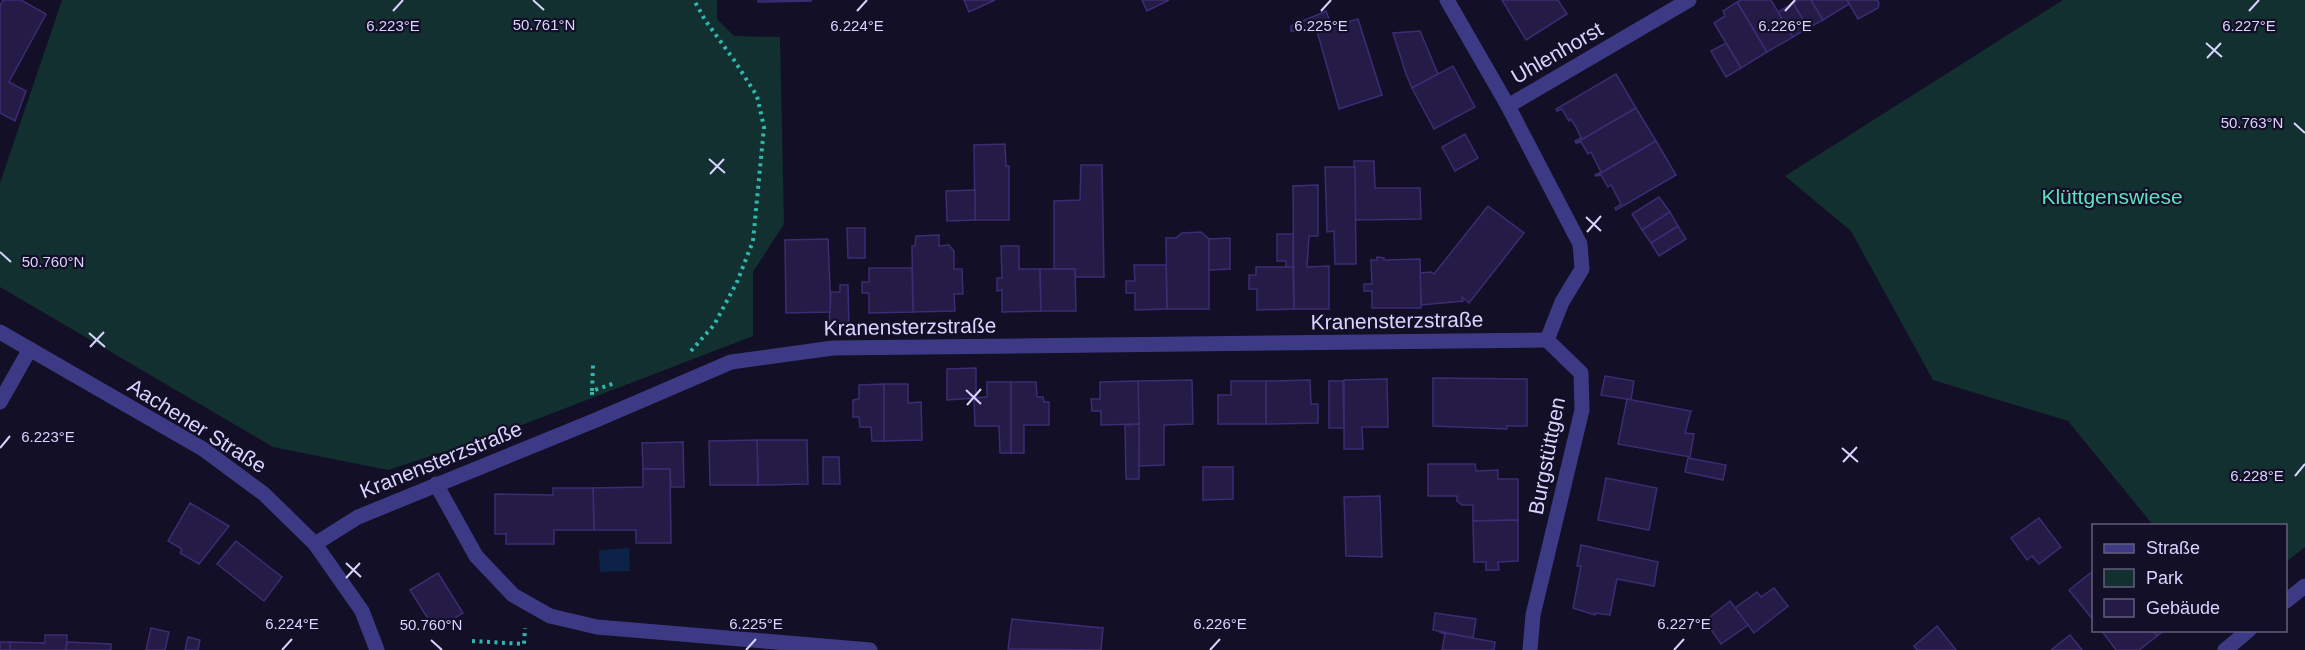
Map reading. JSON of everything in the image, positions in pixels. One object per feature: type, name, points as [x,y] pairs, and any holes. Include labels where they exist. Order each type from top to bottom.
[{"type":"street","points":[[1447,0],[1508,106],[1580,244],[1582,269],[1562,302],[1547,340]]},
{"type":"street","name":"Uhlenhorst","points":[[1508,106],[1689,0]]},
{"type":"street","name":"Aachener Straße","points":[[0,332],[203,449],[264,494],[315,544],[362,611],[377,650]]},
{"type":"street","name":"Kranensterzstraße","points":[[315,544],[357,517],[596,420],[730,362],[833,348],[1547,340]]},
{"type":"street","name":"Burgstüttgen","points":[[1530,650],[1533,615],[1582,410],[1581,373],[1547,340]]},
{"type":"street","points":[[0,402],[30,349]]},
{"type":"street","points":[[436,484],[476,555],[513,594],[550,616],[597,627],[870,650]]},
{"type":"street","points":[[2287,600],[2305,586]]},
{"type":"street","points":[[2225,650],[2247,632]]},
{"type":"path","points":[[690,352],[714,326],[737,282],[753,241],[764,127],[757,96],[694,0]]},
{"type":"path","points":[[593,365],[592,391],[596,420]]},
{"type":"path","points":[[592,391],[622,380]]},
{"type":"path","points":[[472,641],[524,644],[526,621],[533,606]]},
{"type":"green space","points":[[62,0],[717,0],[717,19],[734,36],[780,37],[784,224],[753,272],[753,336],[501,433],[388,470],[273,447],[0,287],[0,183]]},
{"type":"green space","name":"Klüttgenswiese","points":[[2063,0],[2305,0],[2305,547],[2287,561],[2287,524],[2152,524],[2068,421],[1933,380],[1851,231],[1785,176]]},
{"type":"water","points":[[629,548],[630,571],[600,572],[599,550]]},
{"type":"building","points":[[3,0],[21,0],[46,14],[9,82],[26,91],[15,121],[0,113],[0,6]]},
{"type":"building","points":[[758,0],[811,0],[811,1],[758,2]]},
{"type":"building","points":[[964,0],[995,0],[969,12]]},
{"type":"building","points":[[1142,0],[1169,0],[1147,11]]},
{"type":"building","points":[[1502,0],[1558,0],[1567,14],[1526,40]]},
{"type":"building","points":[[1771,0],[1793,37],[1767,52],[1737,2]]},
{"type":"building","points":[[1798,0],[1811,0],[1823,20],[1808,28],[1793,3]]},
{"type":"building","points":[[1811,0],[1847,0],[1849,4],[1823,20]]},
{"type":"building","points":[[1847,0],[1877,0],[1879,3],[1878,8],[1858,19]]},
{"type":"building","points":[[1737,2],[1767,52],[1741,68],[1714,23],[1725,16],[1723,11]]},
{"type":"building","points":[[1793,3],[1808,28],[1793,37],[1778,12]]},
{"type":"building","points":[[1326,11],[1332,27],[1321,31],[1291,31],[1291,26]]},
{"type":"building","points":[[1358,19],[1382,95],[1339,109],[1317,31]]},
{"type":"building","points":[[1420,31],[1438,74],[1412,88],[1393,33]]},
{"type":"building","points":[[1726,43],[1741,68],[1726,77],[1711,51]]},
{"type":"building","points":[[1453,66],[1475,107],[1434,129],[1412,88]]},
{"type":"building","points":[[1616,74],[1636,108],[1576,143],[1575,141],[1581,138],[1576,127],[1571,119],[1569,121],[1562,109],[1557,111],[1556,109]]},
{"type":"building","points":[[1636,108],[1656,141],[1596,176],[1601,172],[1591,152],[1588,154],[1581,142],[1576,143]]},
{"type":"building","points":[[1465,134],[1478,158],[1455,171],[1442,147]]},
{"type":"building","points":[[1656,141],[1676,175],[1616,210],[1615,208],[1621,204],[1611,185],[1608,187],[1601,175],[1596,176]]},
{"type":"building","points":[[1005,144],[1006,166],[1009,166],[1009,220],[975,220],[974,145]]},
{"type":"building","points":[[1354,161],[1374,161],[1375,188],[1420,188],[1421,219],[1355,220]]},
{"type":"building","points":[[1081,165],[1102,165],[1104,277],[1075,277],[1075,269],[1054,269],[1054,201],[1080,200]]},
{"type":"building","points":[[1325,167],[1355,167],[1356,264],[1335,264],[1334,231],[1327,232]]},
{"type":"building","points":[[1318,185],[1318,236],[1309,236],[1307,267],[1329,266],[1329,309],[1294,309],[1293,186]]},
{"type":"building","points":[[975,190],[975,220],[947,221],[946,191]]},
{"type":"building","points":[[1659,197],[1670,212],[1642,230],[1632,214]]},
{"type":"building","points":[[1488,206],[1524,233],[1469,303],[1462,297],[1463,301],[1421,305],[1420,273],[1434,274]]},
{"type":"building","points":[[1670,212],[1678,226],[1651,243],[1642,230]]},
{"type":"building","points":[[1678,226],[1686,239],[1659,256],[1651,243]]},
{"type":"building","points":[[847,228],[865,228],[865,258],[848,258]]},
{"type":"building","points":[[1201,232],[1209,239],[1209,309],[1167,309],[1166,238],[1176,238],[1182,233]]},
{"type":"building","points":[[1277,234],[1293,234],[1293,267],[1286,267],[1286,261],[1277,261]]},
{"type":"building","points":[[939,235],[939,246],[949,245],[954,251],[954,269],[962,269],[963,294],[954,294],[955,311],[913,312],[912,246],[915,246],[916,236]]},
{"type":"building","points":[[1230,238],[1230,269],[1209,270],[1209,239]]},
{"type":"building","points":[[828,239],[831,312],[786,313],[785,240]]},
{"type":"building","points":[[1001,246],[1019,246],[1019,269],[1040,269],[1041,311],[1002,312],[1002,290],[997,291],[997,278],[1002,278]]},
{"type":"building","points":[[1377,257],[1384,258],[1384,260],[1420,259],[1421,308],[1372,308],[1372,291],[1364,291],[1364,284],[1372,284],[1371,260],[1377,260]]},
{"type":"building","points":[[1134,265],[1166,265],[1167,309],[1135,310],[1135,293],[1126,293],[1126,281],[1135,281]]},
{"type":"building","points":[[1256,267],[1293,267],[1294,309],[1257,310],[1257,289],[1249,289],[1249,275],[1256,275]]},
{"type":"building","points":[[869,268],[912,268],[913,312],[869,313],[869,293],[862,293],[862,282],[869,282]]},
{"type":"building","points":[[1040,269],[1075,269],[1076,311],[1041,311]]},
{"type":"building","points":[[840,285],[848,285],[849,327],[829,325],[831,292],[840,292]]},
{"type":"building","points":[[976,368],[976,398],[947,400],[947,369]]},
{"type":"building","points":[[1605,376],[1634,381],[1631,400],[1601,395]]},
{"type":"building","points":[[1433,378],[1527,379],[1527,426],[1507,426],[1507,429],[1433,426]]},
{"type":"building","points":[[1387,379],[1388,427],[1362,427],[1363,449],[1344,449],[1344,380]]},
{"type":"building","points":[[1192,380],[1193,424],[1164,425],[1164,465],[1139,466],[1138,381]]},
{"type":"building","points":[[1310,380],[1311,404],[1318,404],[1318,423],[1266,424],[1266,381]]},
{"type":"building","points":[[1138,381],[1139,424],[1101,425],[1101,411],[1092,411],[1091,399],[1100,399],[1100,382]]},
{"type":"building","points":[[1231,381],[1266,381],[1266,424],[1218,424],[1218,395],[1231,395]]},
{"type":"building","points":[[1329,381],[1343,381],[1344,428],[1329,428]]},
{"type":"building","points":[[987,382],[1011,382],[1011,453],[1000,453],[999,426],[975,426],[974,398],[987,397]]},
{"type":"building","points":[[1011,382],[1036,382],[1037,397],[1043,397],[1044,402],[1049,402],[1049,425],[1024,425],[1024,453],[1011,453]]},
{"type":"building","points":[[884,384],[884,441],[872,441],[871,427],[860,427],[859,417],[853,417],[853,400],[859,399],[859,385]]},
{"type":"building","points":[[884,384],[908,384],[908,403],[921,402],[922,440],[884,441]]},
{"type":"building","points":[[1627,399],[1691,411],[1685,433],[1694,434],[1690,457],[1618,444]]},
{"type":"building","points":[[1139,424],[1139,479],[1126,479],[1125,425]]},
{"type":"building","points":[[757,440],[807,440],[808,484],[758,485]]},
{"type":"building","points":[[757,440],[758,485],[710,485],[709,441]]},
{"type":"building","points":[[683,442],[684,487],[671,487],[670,469],[643,469],[642,443]]},
{"type":"building","points":[[823,457],[839,457],[840,484],[823,484]]},
{"type":"building","points":[[1688,458],[1726,465],[1723,480],[1685,472]]},
{"type":"building","points":[[1428,464],[1475,464],[1476,471],[1498,470],[1498,479],[1518,479],[1518,520],[1473,521],[1473,505],[1462,505],[1457,501],[1457,496],[1428,496]]},
{"type":"building","points":[[1203,467],[1233,467],[1233,499],[1203,500]]},
{"type":"building","points":[[643,469],[670,469],[671,543],[636,543],[636,530],[594,530],[593,488],[643,487]]},
{"type":"building","points":[[1606,478],[1657,488],[1649,530],[1598,520]]},
{"type":"building","points":[[553,488],[593,488],[594,530],[554,530],[554,544],[506,544],[506,534],[495,534],[495,494],[553,495]]},
{"type":"building","points":[[1380,496],[1382,557],[1346,556],[1344,497]]},
{"type":"building","points":[[190,503],[229,526],[199,564],[180,553],[182,549],[168,541]]},
{"type":"building","points":[[2039,518],[2061,547],[2039,564],[2032,556],[2027,560],[2011,538]]},
{"type":"building","points":[[1518,520],[1518,561],[1498,562],[1499,570],[1486,570],[1486,562],[1474,562],[1473,521]]},
{"type":"building","points":[[236,541],[282,577],[264,601],[217,564]]},
{"type":"building","points":[[1581,545],[1658,562],[1654,586],[1617,579],[1610,615],[1595,613],[1595,615],[1573,608],[1581,566],[1577,566]]},
{"type":"building","points":[[2092,572],[2092,619],[2069,590]]},
{"type":"building","points":[[438,573],[463,613],[435,630],[410,590]]},
{"type":"building","points":[[1774,588],[1788,606],[1754,633],[1735,608],[1757,592],[1761,597]]},
{"type":"building","points":[[1730,601],[1748,625],[1721,644],[1705,621]]},
{"type":"building","points":[[1435,613],[1476,619],[1473,638],[1433,630]]},
{"type":"building","points":[[1012,619],[1103,628],[1101,650],[1008,649]]},
{"type":"building","points":[[1937,626],[1956,650],[1917,650],[1914,646]]},
{"type":"building","points":[[151,628],[169,632],[165,650],[146,650]]},
{"type":"building","points":[[1439,632],[1495,642],[1494,650],[1442,650],[1445,634]]},
{"type":"building","points":[[2102,632],[2154,632],[2157,636],[2139,650],[2116,650]]},
{"type":"building","points":[[45,635],[67,635],[66,650],[10,650],[10,642],[45,643]]},
{"type":"building","points":[[2070,635],[2082,650],[2051,650]]},
{"type":"building","points":[[188,637],[200,640],[198,650],[185,650]]},
{"type":"building","points":[[0,642],[10,642],[10,650],[0,650]]},
{"type":"building","points":[[67,642],[111,644],[111,650],[66,650]]}]
